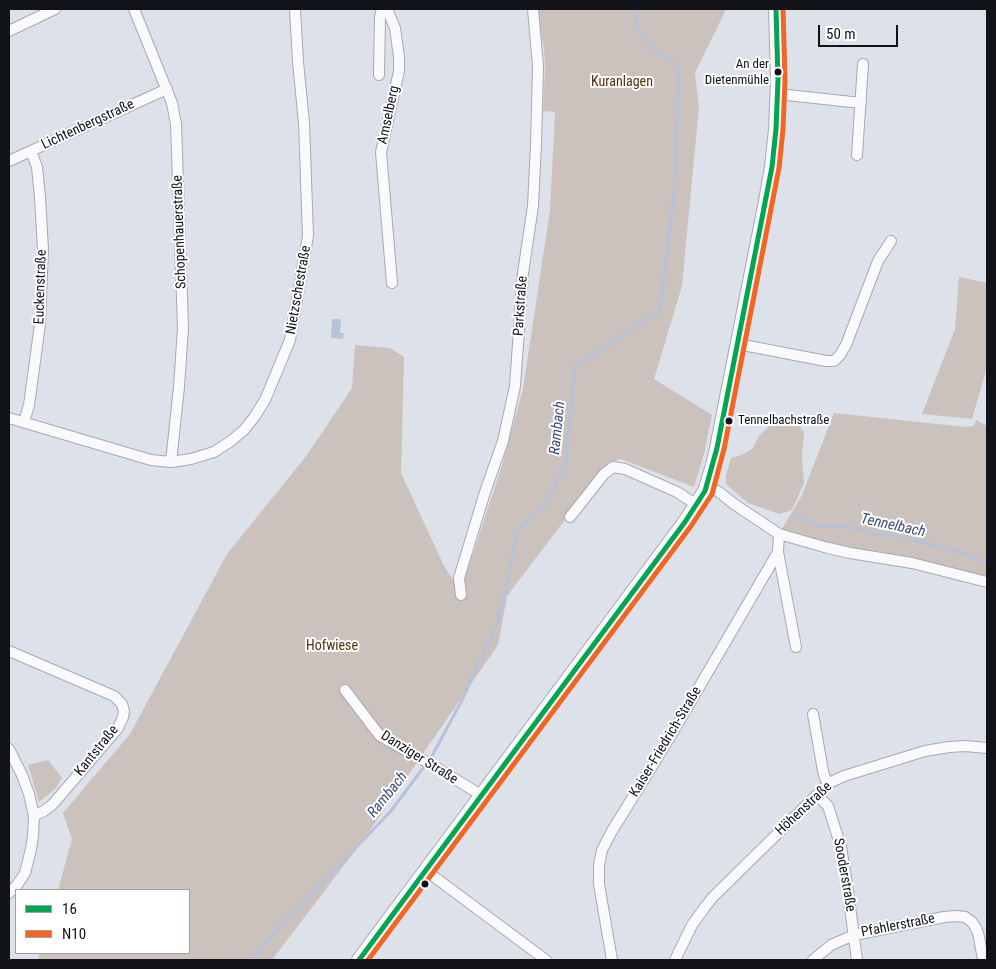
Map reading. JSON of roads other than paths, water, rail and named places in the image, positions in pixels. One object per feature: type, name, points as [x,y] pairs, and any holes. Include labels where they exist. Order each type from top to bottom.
[{"type":"main road","points":[[358,960],[685,522],[705,491],[717,448],[767,196],[776,129],[778,94],[776,9]]},
{"type":"street","points":[[9,31],[55,9]]},
{"type":"street","name":"Schopenhauerstraße","points":[[134,9],[172,102],[176,124],[183,328],[179,386],[170,462]]},
{"type":"street","name":"Nietzschestraße","points":[[9,418],[151,460],[170,462],[192,459],[214,452],[244,430],[255,416],[265,400],[290,340],[308,236],[304,123],[298,62],[296,9]]},
{"type":"street","name":"Amselberg","points":[[379,75],[380,17],[382,9]]},
{"type":"street","name":"Amselberg","points":[[387,9],[395,28],[399,57],[399,70],[381,152],[392,283]]},
{"type":"street","name":"Parkstraße","points":[[461,595],[459,578],[485,492],[503,441],[515,386],[518,362],[518,334],[523,273],[533,206],[536,144],[538,66],[533,9]]},
{"type":"street","points":[[857,155],[863,64]]},
{"type":"street","name":"Lichtenbergstraße","points":[[9,161],[167,89]]},
{"type":"street","points":[[778,94],[861,103]]},
{"type":"street","name":"Euckenstraße","points":[[24,422],[29,405],[40,324],[43,249],[37,166],[31,151]]},
{"type":"street","points":[[738,344],[834,361],[846,345],[878,261],[891,241]]},
{"type":"street","points":[[570,517],[604,474],[613,467],[625,468],[677,492],[696,505]]},
{"type":"street","points":[[707,485],[779,534],[828,548],[912,563],[987,582]]},
{"type":"street","name":"Kaiser-Friedrich-Straße","points":[[612,960],[599,884],[598,865],[602,850],[612,830],[670,737],[778,552],[779,534]]},
{"type":"street","points":[[778,552],[796,647]]},
{"type":"street","name":"Kantstraße","points":[[9,651],[114,696],[122,704],[124,711],[118,728],[53,804],[34,816]]},
{"type":"street","name":"Danziger Straße","points":[[345,690],[380,736],[481,795]]},
{"type":"street","points":[[813,714],[823,771],[829,784]]},
{"type":"street","name":"Höhenstraße","points":[[675,960],[692,925],[709,902],[829,784],[844,776],[925,751],[957,746],[987,748]]},
{"type":"street","points":[[9,749],[22,774],[34,816],[32,843],[25,873],[9,893]]},
{"type":"street","name":"Sooderstraße","points":[[817,794],[828,806],[841,847],[858,960]]},
{"type":"street","points":[[425,870],[546,960]]},
{"type":"street","name":"Pfahlerstraße","points":[[813,960],[831,945],[854,935],[956,916],[972,922],[977,930],[983,960]]},
{"type":"water","points":[[332,319],[341,319],[340,333],[344,333],[343,339],[331,338]]},
{"type":"waterway","name":"Rambach","points":[[251,960],[391,811],[432,756],[461,702],[496,628],[517,531],[548,501],[566,461],[575,367],[660,310],[674,195],[679,72],[671,60],[654,50],[637,28],[637,9]]},
{"type":"waterway","name":"Tennelbach","points":[[794,515],[816,526],[841,526],[861,529],[872,534],[895,535],[957,551],[987,563]]},
{"type":"place","name":"An der Dietenmühle","points":[[778,72]]},
{"type":"place","name":"Tennelbachstraße","points":[[729,421]]},
{"type":"park label","name":"Kuranlagen","points":[[622,82]]},
{"type":"park label","name":"Hofwiese","points":[[332,646]]}]
